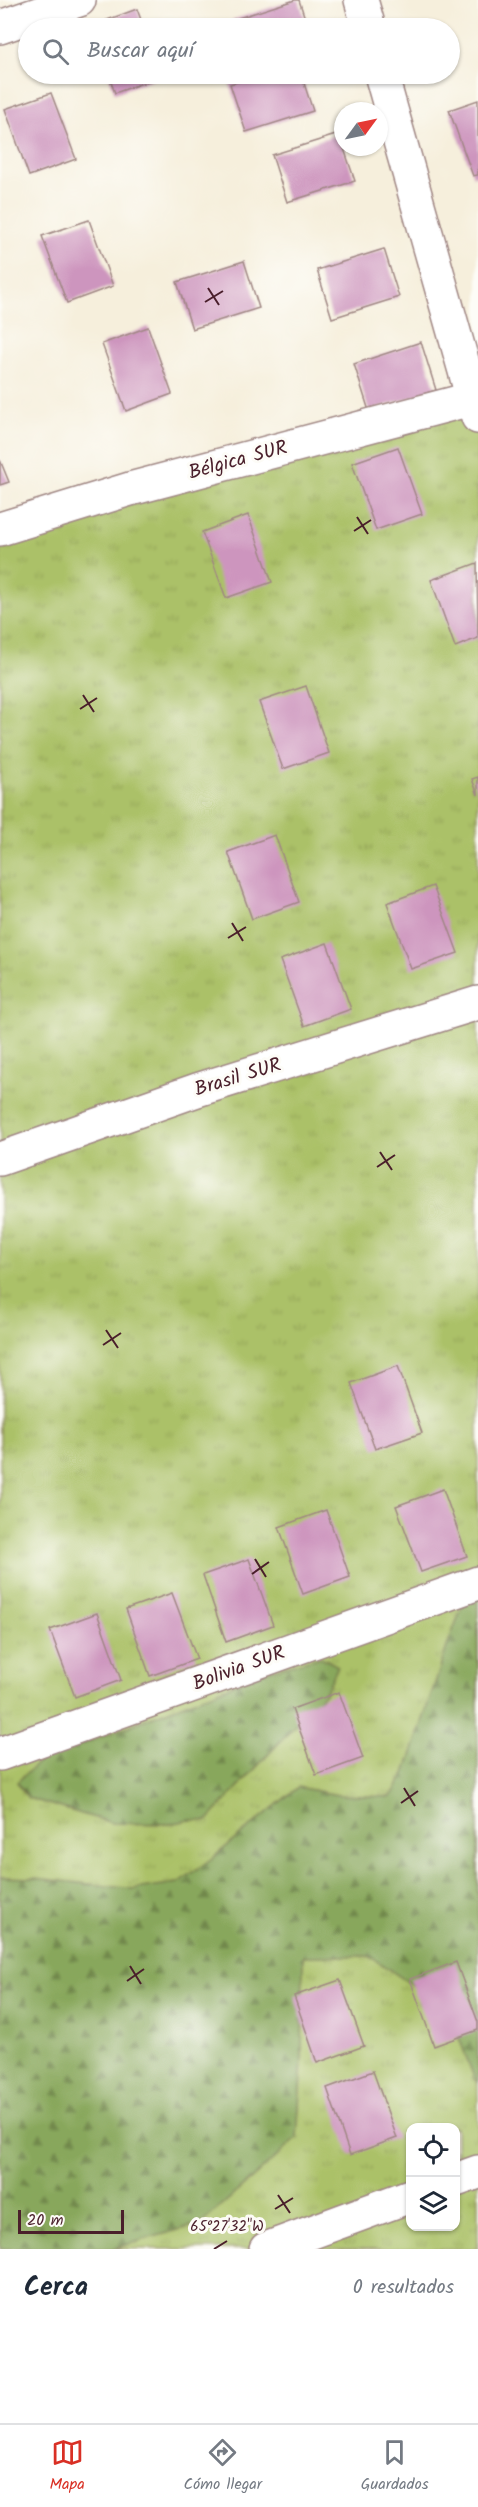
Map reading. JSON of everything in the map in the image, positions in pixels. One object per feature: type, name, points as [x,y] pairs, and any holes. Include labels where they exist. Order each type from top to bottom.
[{"type":"street","points":[[26,18],[79,0]]},
{"type":"street","points":[[361,0],[366,18]]},
{"type":"street","points":[[0,27],[18,21]]},
{"type":"street","points":[[384,84],[476,404]]},
{"type":"street","name":"Bélgica SUR","points":[[0,529],[130,489],[476,404]]},
{"type":"street","name":"Brasil SUR","points":[[0,1159],[197,1090],[478,1004]]},
{"type":"street","name":"Bolivia SUR","points":[[0,1754],[478,1583]]},
{"type":"street","points":[[460,2179],[478,2172]]},
{"type":"street","points":[[266,2249],[406,2198]]},
{"type":"green space","points":[[472,399],[478,417],[478,2249],[0,2249],[0,529]]},
{"type":"green space","points":[[478,1566],[478,2083],[448,2009],[369,1956],[303,1956],[302,2059],[297,2138],[202,2223],[112,2249],[0,2249],[0,1877],[34,1878],[134,1889],[178,1883],[215,1856],[298,1787],[338,1795],[391,1797],[405,1774],[450,1638]]},
{"type":"green space","points":[[321,1657],[338,1666],[325,1693],[207,1821],[189,1820],[170,1824],[112,1823],[28,1798],[17,1782],[40,1761],[270,1670]]},
{"type":"building","points":[[299,0],[305,18],[238,18]]},
{"type":"building","points":[[137,9],[140,18],[113,18]]},
{"type":"building","points":[[112,84],[140,84],[115,93]]},
{"type":"building","points":[[230,84],[304,84],[313,111],[246,132]]},
{"type":"building","points":[[51,93],[76,159],[29,176],[5,109]]},
{"type":"building","points":[[478,100],[478,175],[473,176],[449,110]]},
{"type":"building","points":[[334,136],[334,156],[346,156],[355,181],[287,202],[272,155]]},
{"type":"building","points":[[89,220],[113,286],[67,303],[42,236]]},
{"type":"building","points":[[384,249],[399,297],[332,318],[317,270]]},
{"type":"building","points":[[244,261],[259,308],[192,329],[177,282]]},
{"type":"building","points":[[148,327],[172,394],[126,411],[102,344]]},
{"type":"building","points":[[421,342],[436,390],[369,411],[354,364]]},
{"type":"building","points":[[398,447],[422,514],[376,530],[352,463]]},
{"type":"building","points":[[0,460],[9,482],[0,485]]},
{"type":"building","points":[[248,515],[272,582],[226,598],[202,532]]},
{"type":"building","points":[[477,563],[478,638],[455,647],[431,580]]},
{"type":"building","points":[[306,686],[329,753],[283,769],[259,702]]},
{"type":"building","points":[[478,777],[478,795],[472,779]]},
{"type":"building","points":[[275,835],[299,902],[252,919],[228,852]]},
{"type":"building","points":[[433,886],[458,953],[411,969],[387,903]]},
{"type":"building","points":[[327,943],[351,1009],[304,1026],[280,960]]},
{"type":"building","points":[[398,1366],[422,1433],[375,1449],[351,1383]]},
{"type":"building","points":[[443,1489],[467,1556],[421,1572],[396,1506]]},
{"type":"building","points":[[326,1510],[350,1577],[303,1594],[279,1527]]},
{"type":"building","points":[[249,1559],[273,1625],[226,1642],[203,1575]]},
{"type":"building","points":[[172,1593],[197,1659],[150,1676],[126,1609]]},
{"type":"building","points":[[97,1613],[121,1680],[75,1697],[50,1630]]},
{"type":"building","points":[[339,1692],[363,1758],[316,1775],[292,1709]]},
{"type":"building","points":[[456,1962],[478,2022],[478,2030],[434,2046],[410,1979]]},
{"type":"building","points":[[340,1980],[364,2046],[317,2063],[294,1996]]},
{"type":"building","points":[[373,2071],[397,2138],[350,2155],[327,2088]]}]
